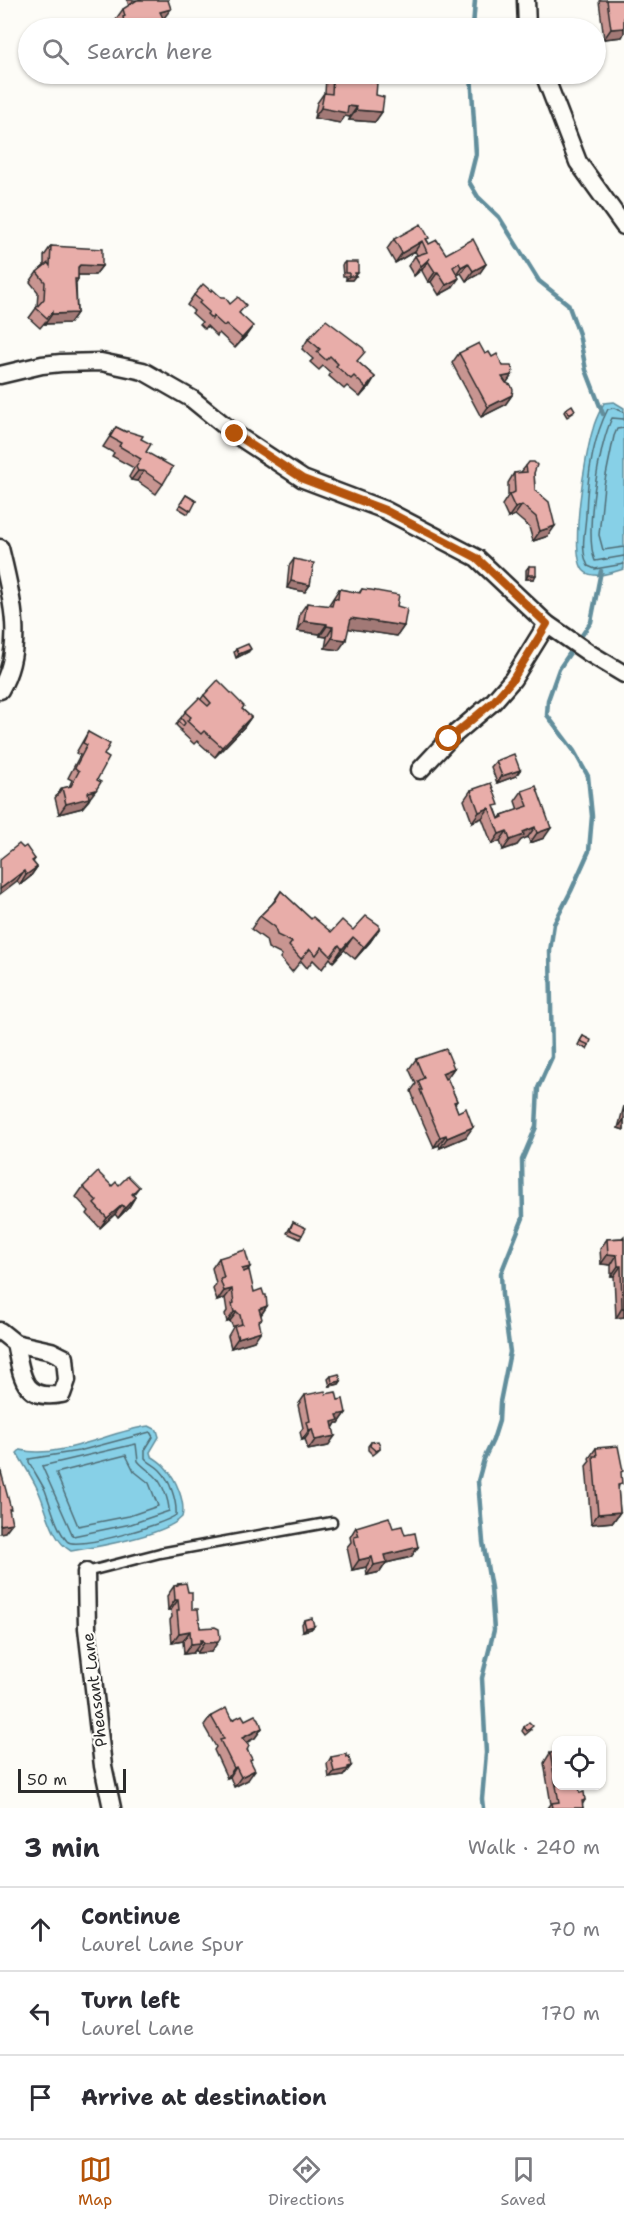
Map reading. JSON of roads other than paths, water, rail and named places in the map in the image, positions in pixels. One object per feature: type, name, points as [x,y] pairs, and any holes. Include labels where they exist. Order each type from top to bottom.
[{"type":"street","points":[[526,0],[527,18]]},
{"type":"street","points":[[548,84],[578,162],[624,226]]},
{"type":"street","points":[[0,375],[42,365],[101,362],[143,372],[192,399],[235,434],[303,479],[385,510],[477,558],[547,624],[624,674]]},
{"type":"street","points":[[0,548],[12,593],[15,640],[7,678],[0,690]]},
{"type":"street","points":[[420,770],[449,739],[493,702],[506,687],[547,624]]},
{"type":"street","points":[[0,1331],[15,1343]]},
{"type":"street","name":"Pheasant Lane","points":[[86,1572],[87,1628],[103,1766],[112,1808]]},
{"type":"lane","points":[[86,1572],[160,1553],[332,1522]]},
{"type":"water","points":[[614,402],[624,408],[624,569],[592,575],[584,571],[580,561],[578,525],[580,502],[586,458],[595,422],[604,403]]},
{"type":"water","points":[[149,1426],[157,1430],[159,1437],[150,1452],[151,1456],[164,1466],[177,1485],[183,1505],[182,1517],[161,1530],[146,1535],[71,1551],[64,1546],[54,1532],[38,1490],[17,1453],[20,1450],[35,1452],[68,1448]]},
{"type":"waterway","points":[[474,18],[475,0]]},
{"type":"waterway","points":[[472,84],[476,154],[469,182],[478,197],[499,217],[539,281],[568,304],[579,334],[586,370],[603,414]]},
{"type":"waterway","points":[[483,1808],[486,1753],[482,1678],[494,1630],[478,1481],[499,1421],[500,1402],[510,1352],[501,1273],[523,1218],[522,1160],[536,1127],[538,1088],[552,1057],[550,951],[554,924],[589,851],[592,816],[588,776],[574,751],[547,715],[548,700],[559,669],[591,622],[601,571]]}]
